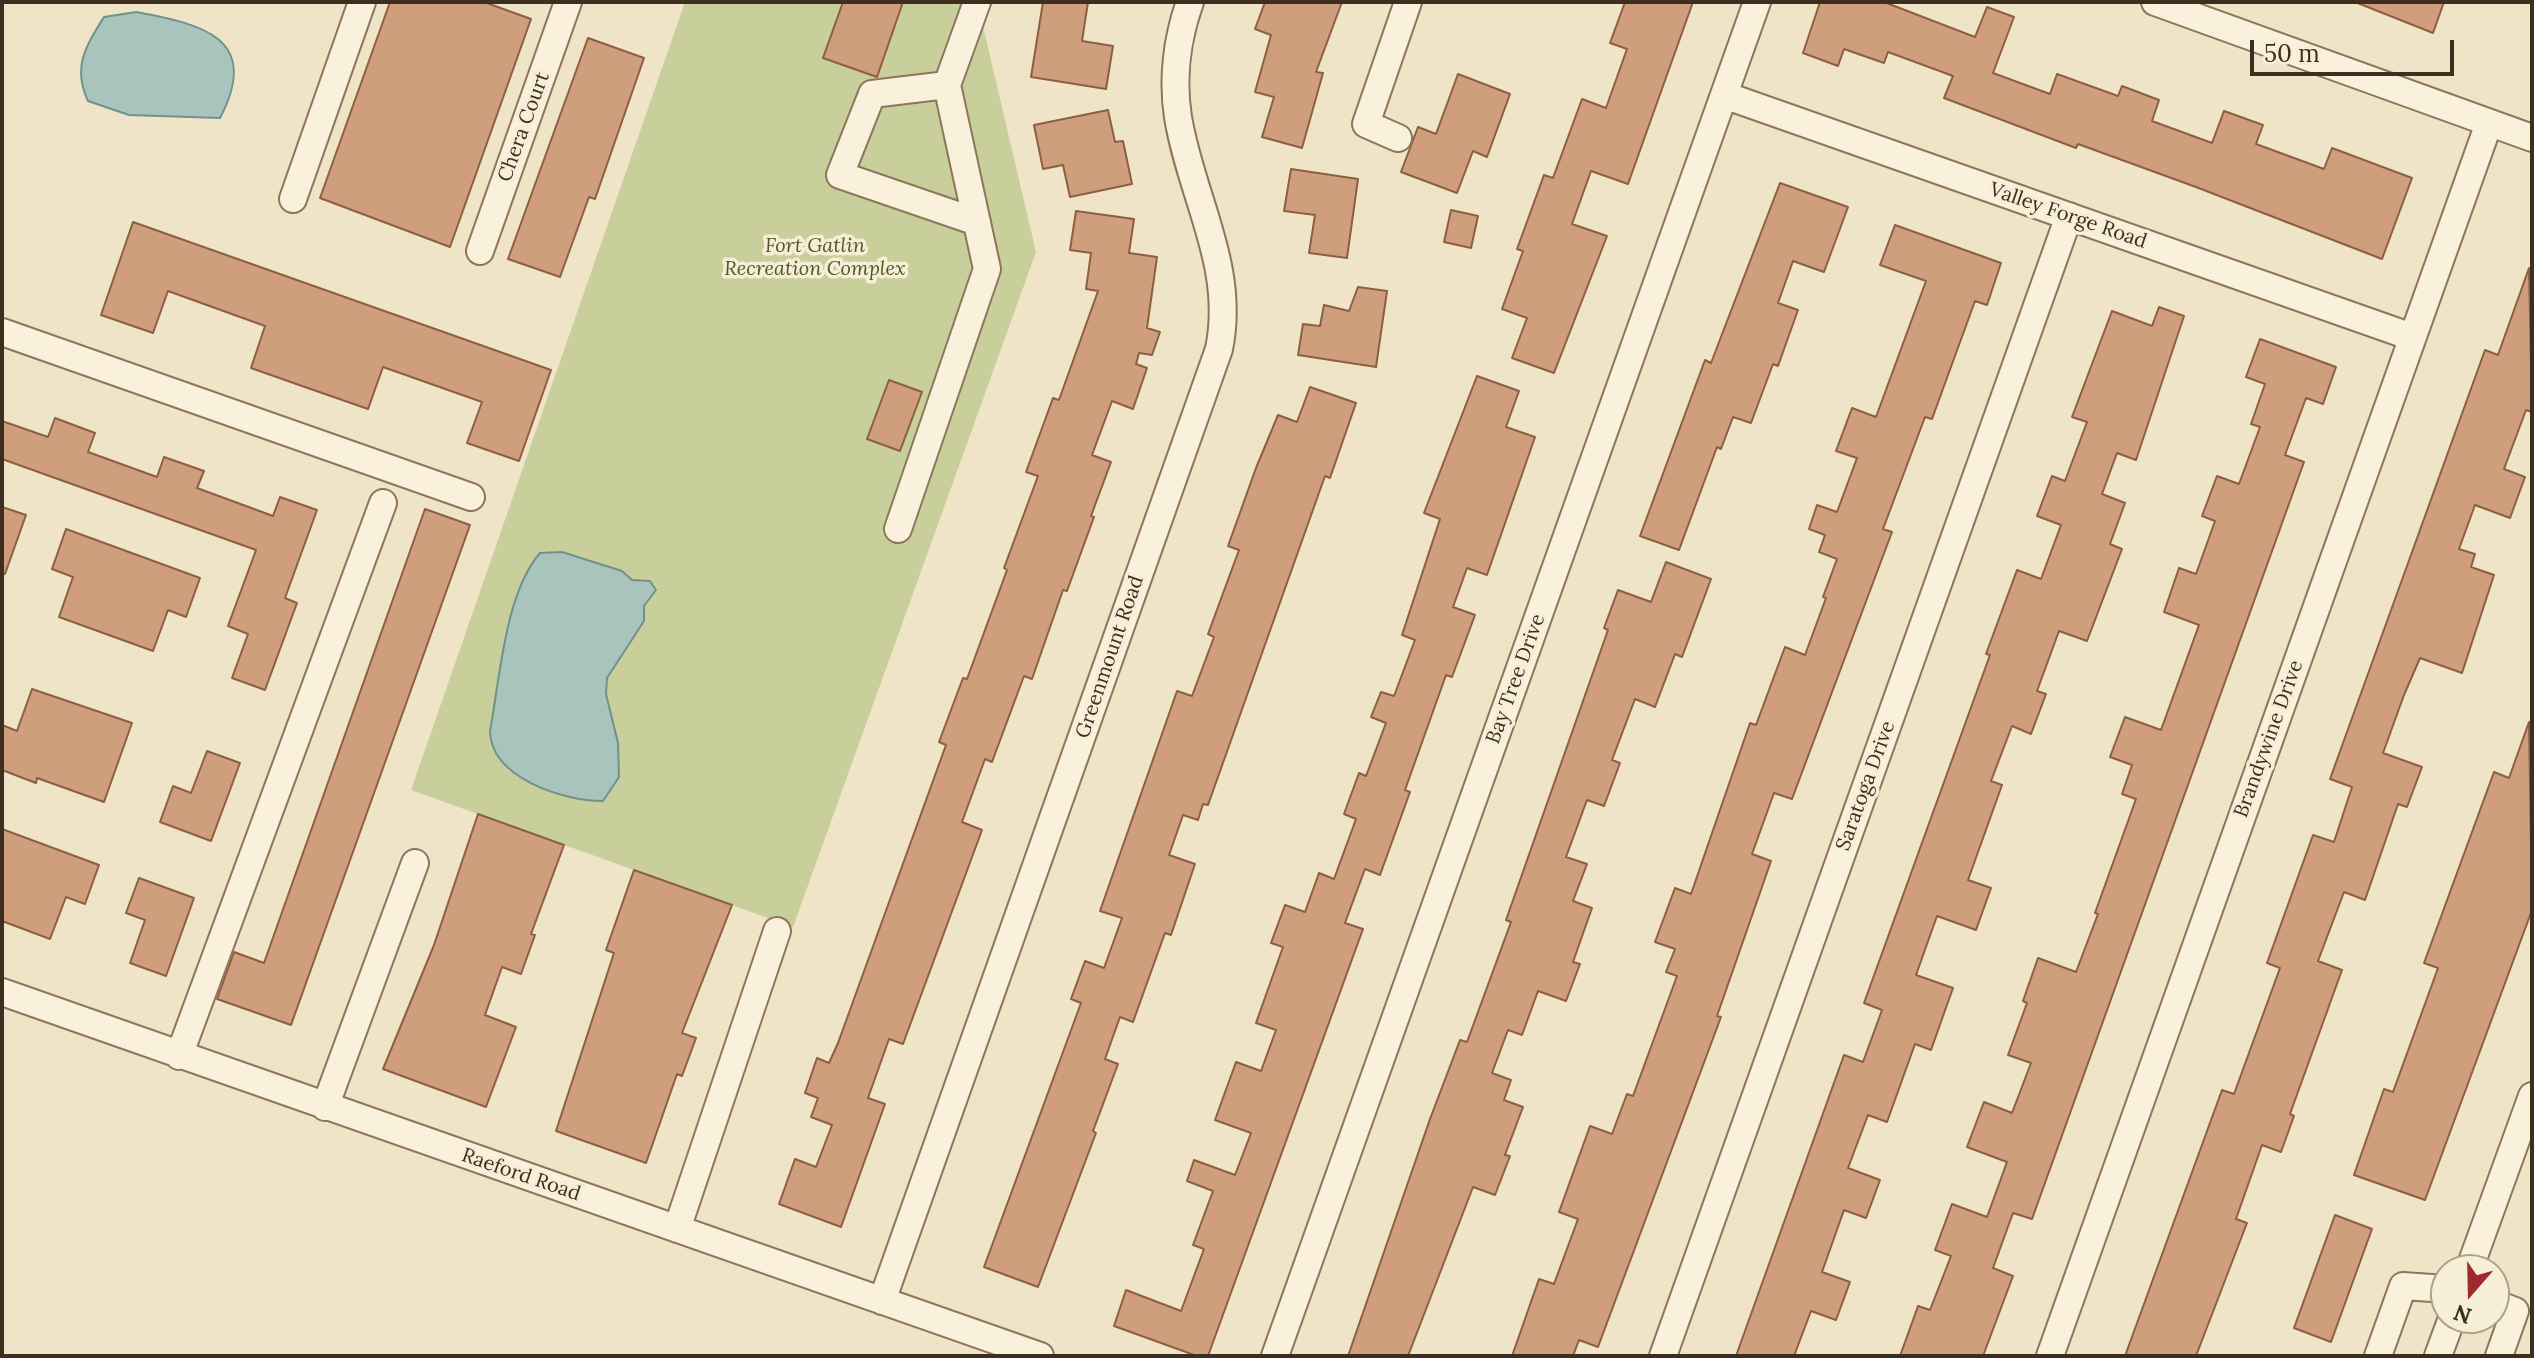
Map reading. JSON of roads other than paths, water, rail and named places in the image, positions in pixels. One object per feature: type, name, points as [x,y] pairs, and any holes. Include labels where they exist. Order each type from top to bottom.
[{"type":"street","points":[[293,199],[362,2]]},
{"type":"street","name":"Chera Court","points":[[480,251],[568,2]]},
{"type":"street","points":[[898,529],[987,269],[947,85],[977,2]]},
{"type":"street","name":"Greenmount Road","points":[[882,1301],[1219,349],[1226,316],[1223,283],[1178,116],[1175,70],[1190,2]]},
{"type":"street","points":[[1398,138],[1366,124],[1408,2]]},
{"type":"street","name":"Bay Tree Drive","points":[[1275,1356],[1757,2]]},
{"type":"street","points":[[2155,2],[2532,138]]},
{"type":"street","points":[[947,85],[872,94],[840,175],[977,222]]},
{"type":"street","name":"Valley Forge Road","points":[[1724,95],[2412,337]]},
{"type":"street","name":"Brandywine Drive","points":[[2050,1356],[2489,123]]},
{"type":"street","name":"Saratoga Drive","points":[[1663,1356],[2069,216]]},
{"type":"street","points":[[2,332],[471,497]]},
{"type":"street","points":[[179,1056],[383,503]]},
{"type":"street","points":[[325,1107],[415,863]]},
{"type":"street","points":[[677,1229],[777,931]]},
{"type":"street","name":"Raeford Road","points":[[2,992],[1040,1356]]},
{"type":"street","points":[[2475,1254],[2532,1096]]},
{"type":"street","points":[[2378,1356],[2403,1286],[2430,1288]]},
{"type":"street","points":[[2510,1309],[2515,1311],[2510,1325]]},
{"type":"street","points":[[2438,1356],[2446,1334]]},
{"type":"street","points":[[2499,1356],[2507,1334]]},
{"type":"water","points":[[136,12],[183,22],[203,30],[229,52],[234,69],[231,91],[220,118],[129,115],[88,101],[83,89],[81,67],[92,38],[104,17]]},
{"type":"water","points":[[562,552],[622,571],[632,580],[650,581],[656,590],[644,606],[644,621],[607,678],[606,694],[618,743],[619,777],[603,801],[569,797],[532,784],[502,762],[494,748],[490,731],[506,637],[519,590],[540,553]]},
{"type":"park label","name":"Fort Gatlin Recreation Complex","points":[[815,258]]}]
